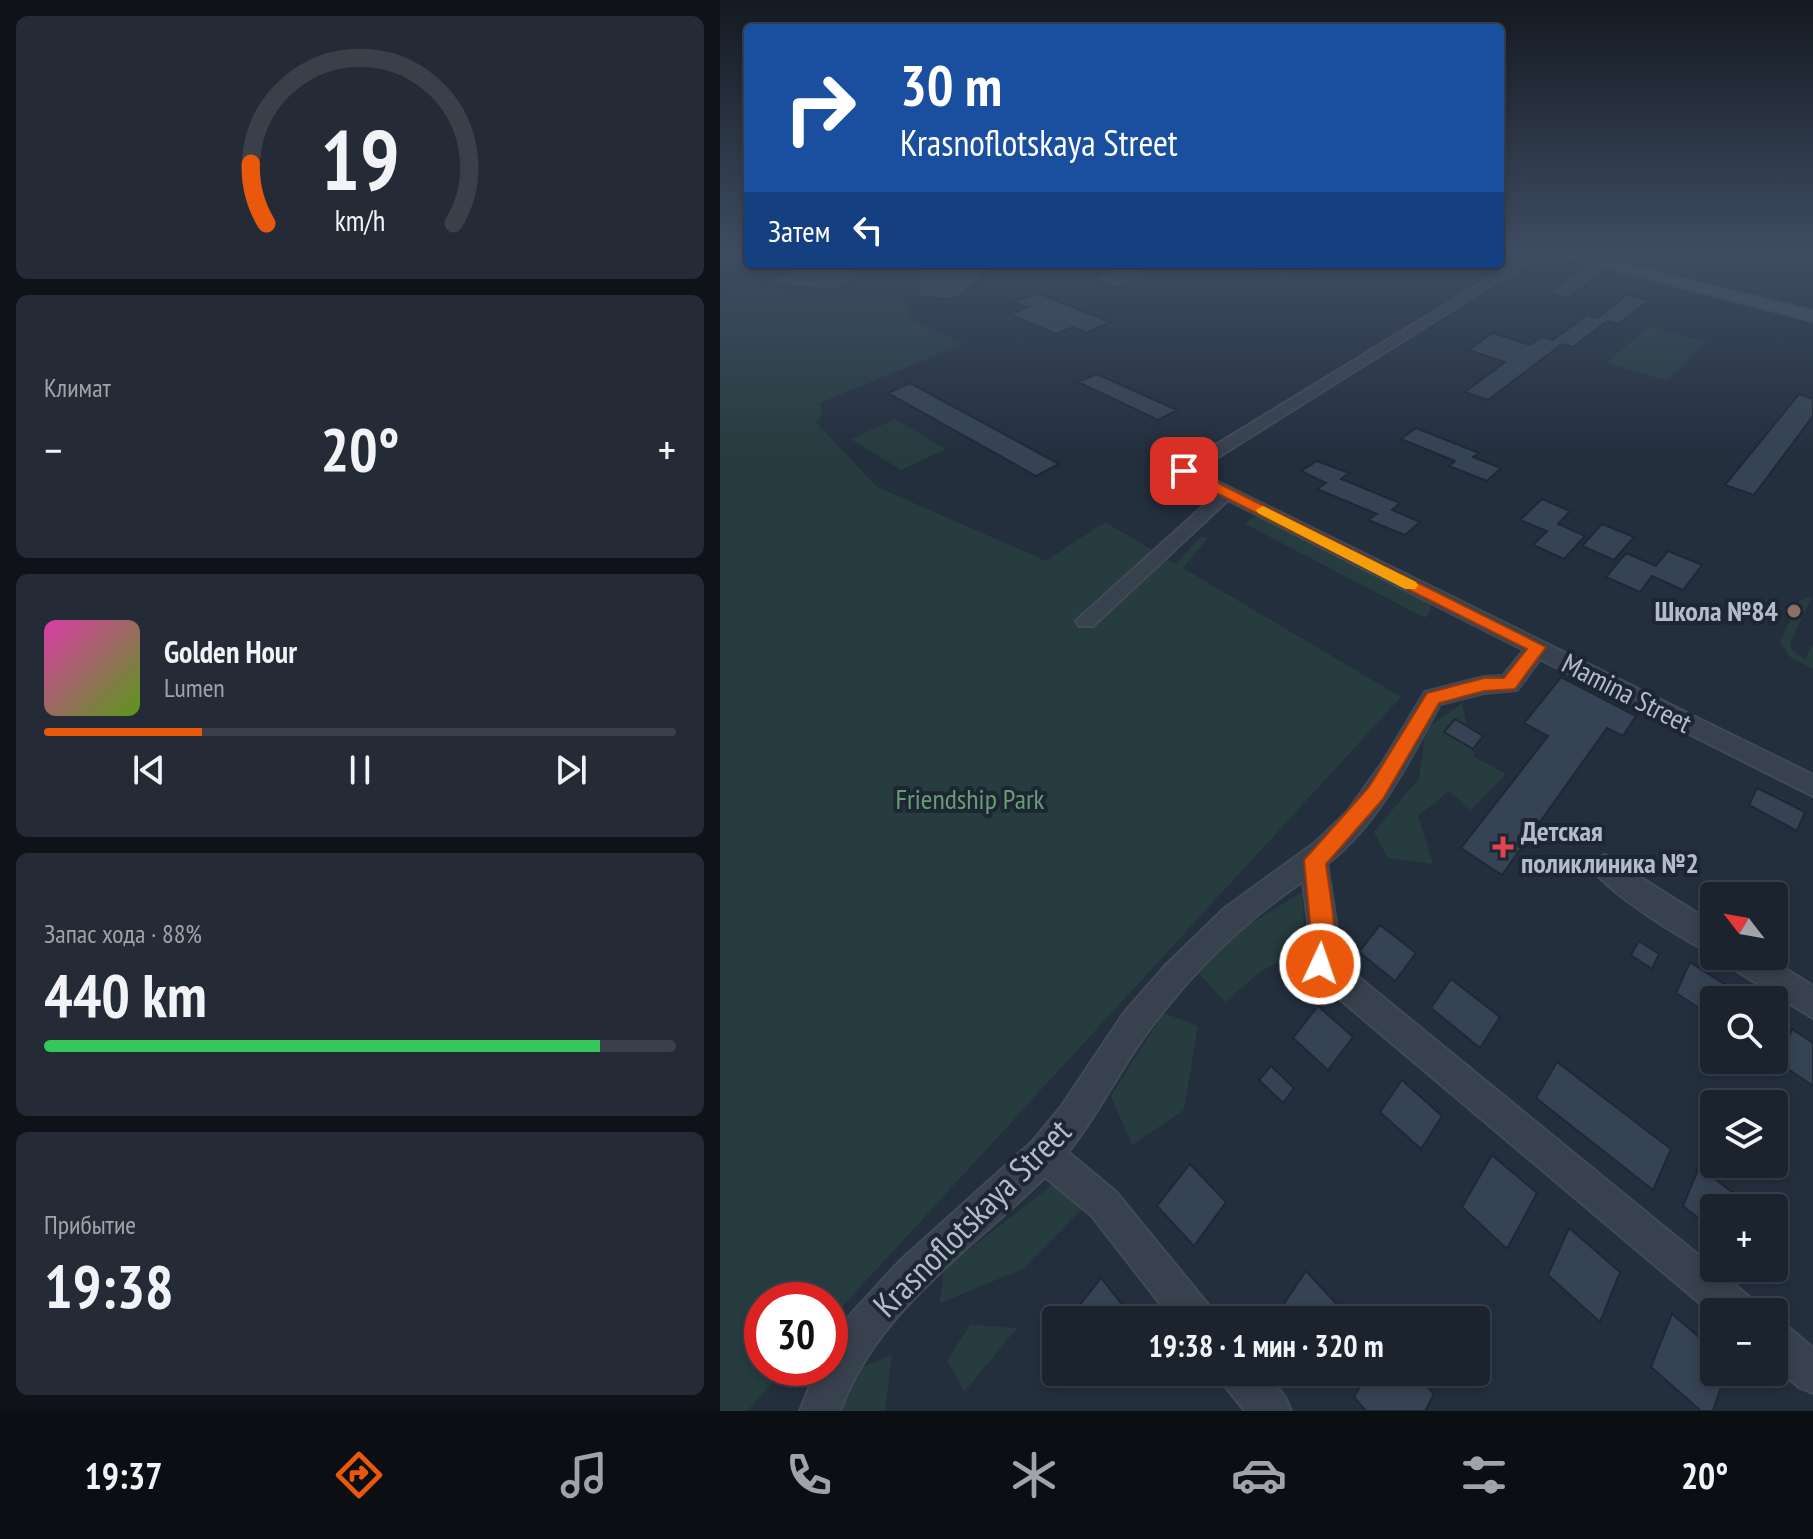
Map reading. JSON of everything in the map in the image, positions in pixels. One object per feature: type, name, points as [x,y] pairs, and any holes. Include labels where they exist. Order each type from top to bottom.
[{"type":"street","name":"Mamina Street","points":[[1429,320],[1184,471],[1813,786]]},
{"type":"street","points":[[1086,621],[1220,500],[1214,496],[1216,494]]},
{"type":"street","name":"Krasnoflotskaya Street","points":[[820,1411],[842,1359],[873,1316],[956,1233],[1044,1154],[1081,1108],[1157,996],[1244,910],[1314,860],[1343,833],[1376,793],[1433,698],[1484,685],[1509,684],[1538,647]]},
{"type":"street","points":[[1314,860],[1322,922],[1320,964],[1722,1298]]},
{"type":"street","points":[[1605,867],[1624,883],[1700,931]]},
{"type":"street","points":[[1761,970],[1813,1003]]},
{"type":"street","points":[[1044,1154],[1104,1204],[1186,1306]]},
{"type":"street","points":[[1788,1352],[1813,1373]]},
{"type":"street","points":[[1250,1386],[1271,1411]]},
{"type":"green space","name":"Friendship Park","points":[[720,320],[913,320],[963,344],[820,403],[823,415],[816,422],[877,487],[1046,561],[1105,522],[1176,564],[1201,536],[1208,538],[1183,568],[1401,697],[848,1300],[848,1282],[744,1282],[744,1386],[770,1386],[747,1411],[720,1411]]},
{"type":"green space","points":[[1649,326],[1706,342],[1667,381],[1607,363]]},
{"type":"green space","points":[[895,419],[946,449],[901,470],[851,439]]},
{"type":"green space","points":[[1253,517],[1264,517],[1429,602],[1431,611],[1425,618],[1245,524]]},
{"type":"green space","points":[[1813,595],[1790,643],[1793,651],[1805,659],[1813,644],[1813,669],[1790,657],[1780,642],[1799,601]]},
{"type":"green space","points":[[1462,703],[1474,757],[1506,774],[1471,810],[1449,791],[1418,816],[1433,864],[1388,858],[1374,832],[1419,778],[1426,729]]},
{"type":"green space","points":[[1302,892],[1306,949],[1261,971],[1225,1002],[1198,972],[1245,927]]},
{"type":"green space","points":[[1164,1013],[1198,1026],[1184,1110],[1132,1145],[1111,1096]]},
{"type":"green space","points":[[1052,1185],[1085,1206],[1023,1269],[940,1303],[944,1269]]},
{"type":"green space","points":[[970,1325],[1017,1328],[964,1392],[947,1360]]},
{"type":"green space","points":[[892,1355],[885,1411],[842,1411],[848,1373]]},
{"type":"building","points":[[1023,320],[1110,322],[1086,333],[1073,327],[1056,334]]},
{"type":"building","points":[[1580,320],[1624,320],[1619,324],[1607,321],[1573,347],[1562,344],[1488,400],[1465,392],[1505,362],[1468,350],[1493,333],[1530,345],[1541,337],[1553,340]]},
{"type":"building","points":[[1097,374],[1177,410],[1158,420],[1078,382]]},
{"type":"building","points":[[910,383],[1059,464],[1036,476],[888,393]]},
{"type":"building","points":[[1799,394],[1813,399],[1813,416],[1754,495],[1725,485]]},
{"type":"building","points":[[1416,428],[1479,453],[1473,457],[1501,468],[1487,481],[1449,466],[1455,461],[1401,439]]},
{"type":"building","points":[[1317,461],[1349,473],[1341,479],[1400,503],[1392,510],[1420,522],[1405,535],[1368,520],[1377,514],[1317,489],[1326,483],[1301,471]]},
{"type":"building","points":[[1542,499],[1570,511],[1558,524],[1585,536],[1564,559],[1533,545],[1547,531],[1520,520]]},
{"type":"building","points":[[1602,524],[1634,537],[1614,560],[1582,546]]},
{"type":"building","points":[[1668,551],[1702,565],[1683,590],[1652,576],[1640,592],[1606,577],[1626,553],[1656,566]]},
{"type":"building","points":[[1561,677],[1636,716],[1623,736],[1607,728],[1502,875],[1461,848],[1548,736],[1524,723]]},
{"type":"building","points":[[1455,719],[1483,736],[1473,749],[1444,732]]},
{"type":"building","points":[[1757,788],[1805,812],[1797,831],[1749,805]]},
{"type":"building","points":[[1380,925],[1416,953],[1395,981],[1359,952]]},
{"type":"building","points":[[1639,941],[1659,954],[1652,969],[1631,955]]},
{"type":"building","points":[[1690,962],[1727,986],[1700,986],[1700,1009],[1676,993]]},
{"type":"building","points":[[1451,979],[1500,1017],[1480,1048],[1431,1008]]},
{"type":"building","points":[[1318,1006],[1353,1037],[1328,1070],[1293,1038]]},
{"type":"building","points":[[1792,1029],[1813,1043],[1813,1086],[1788,1069],[1788,1039]]},
{"type":"building","points":[[1557,1062],[1671,1149],[1653,1190],[1536,1098]]},
{"type":"building","points":[[1271,1066],[1294,1088],[1283,1103],[1259,1080]]},
{"type":"building","points":[[1402,1080],[1442,1116],[1421,1149],[1380,1112]]},
{"type":"building","points":[[1492,1155],[1537,1193],[1507,1249],[1462,1207]]},
{"type":"building","points":[[1190,1164],[1226,1202],[1194,1246],[1157,1206]]},
{"type":"building","points":[[1699,1167],[1700,1178],[1713,1178],[1735,1194],[1700,1194],[1700,1219],[1683,1206]]},
{"type":"building","points":[[1569,1228],[1620,1272],[1600,1322],[1548,1275]]},
{"type":"building","points":[[1306,1271],[1338,1306],[1282,1306]]},
{"type":"building","points":[[1101,1278],[1123,1306],[1079,1306]]},
{"type":"building","points":[[1672,1314],[1700,1338],[1700,1386],[1721,1386],[1713,1411],[1701,1411],[1651,1367]]},
{"type":"building","points":[[1360,1386],[1426,1386],[1434,1394],[1425,1411],[1366,1411],[1354,1397]]},
{"type":"slow traffic","points":[[1263,510],[1410,585]]},
{"type":"place","name":"Школа №84","points":[[1794,611]]},
{"type":"place","name":"Детская поликлиника №2","points":[[1503,847]]},
{"type":"route","points":[[1184,471],[1538,647],[1509,684],[1484,685],[1433,698],[1376,793],[1343,833],[1314,860],[1322,922],[1320,964]]}]
